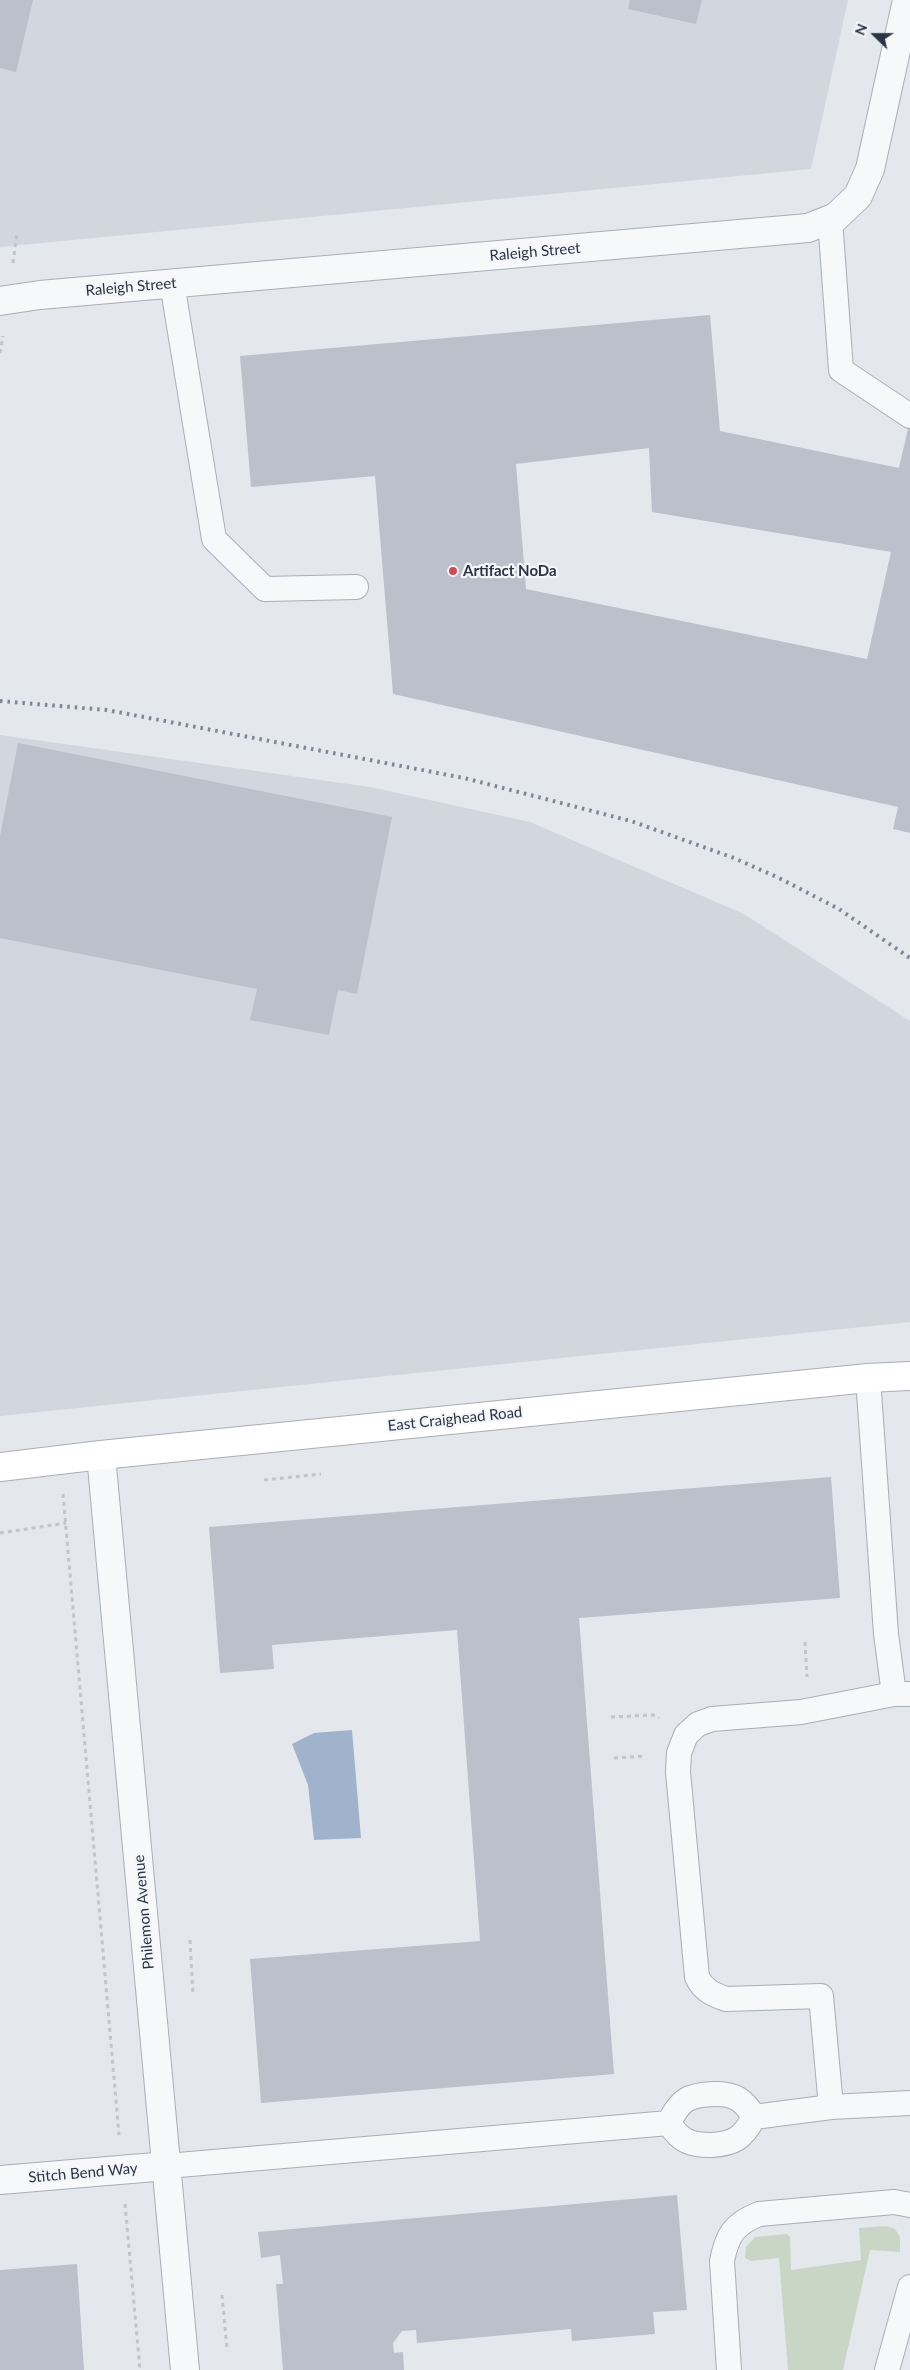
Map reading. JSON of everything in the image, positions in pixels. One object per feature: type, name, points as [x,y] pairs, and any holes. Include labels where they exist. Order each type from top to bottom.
[{"type":"street","name":"Raleigh Street","points":[[0,301],[40,295],[808,228],[836,217],[858,196],[870,169],[907,0]]},
{"type":"street","name":"East Craighead Road","points":[[0,1468],[101,1455],[868,1378],[910,1376]]},
{"type":"street","name":"Philemon Avenue","points":[[101,1455],[185,2370]]},
{"type":"street","name":"Stitch Bend Way","points":[[0,2180],[167,2166]]},
{"type":"lane","points":[[830,219],[840,370],[910,416]]},
{"type":"lane","points":[[172,284],[214,539],[265,589],[356,587]]},
{"type":"lane","points":[[831,2107],[821,1996],[726,1999],[714,1995],[702,1987],[697,1977],[678,1772],[679,1753],[686,1735],[698,1724],[712,1719],[801,1712],[902,1694],[886,1634],[868,1378]]},
{"type":"lane","points":[[669,2123],[675,2111],[694,2094],[727,2093],[738,2097],[747,2105],[754,2117]]},
{"type":"lane","points":[[754,2117],[831,2107],[910,2103]]},
{"type":"lane","points":[[669,2123],[675,2133],[685,2142],[696,2145],[728,2144],[738,2138],[748,2128],[754,2117]]},
{"type":"lane","points":[[167,2166],[669,2123]]},
{"type":"lane","points":[[729,2370],[722,2261],[725,2245],[732,2231],[742,2221],[759,2214],[894,2202],[910,2205]]},
{"type":"lane","points":[[887,2370],[910,2287]]},
{"type":"path","points":[[61,1461],[140,2370]]},
{"type":"path","points":[[264,1480],[321,1474]]},
{"type":"path","points":[[0,1533],[54,1526]]},
{"type":"path","points":[[611,1717],[653,1715],[686,1735]]},
{"type":"path","points":[[190,1940],[194,1994]]},
{"type":"path","points":[[222,2295],[227,2349]]},
{"type":"shaded area","points":[[0,0],[848,0],[811,169],[0,247]]},
{"type":"shaded area","points":[[0,735],[370,787],[530,822],[744,914],[910,1021],[910,1322],[0,1416]]},
{"type":"green space","points":[[886,2226],[895,2229],[900,2237],[900,2252],[870,2250],[843,2370],[788,2370],[779,2258],[751,2261],[745,2258],[746,2247],[755,2237],[787,2234],[790,2237],[791,2270],[861,2260],[859,2228]]},
{"type":"water","points":[[352,1730],[361,1838],[314,1840],[308,1785],[292,1744],[314,1733]]},
{"type":"building","points":[[0,0],[33,0],[16,72],[0,68]]},
{"type":"building","points":[[630,0],[702,0],[696,24],[628,9]]},
{"type":"building","name":"Artifact NoDa","points":[[710,315],[720,431],[899,468],[910,420],[910,833],[893,829],[898,807],[393,694],[375,476],[251,487],[240,356]],"holes":[[[649,448],[652,512],[891,552],[867,659],[526,589],[516,464]]]},
{"type":"building","points":[[18,743],[392,817],[357,994],[338,990],[329,1035],[250,1020],[257,989],[0,938],[0,836]]},
{"type":"building","points":[[831,1477],[840,1598],[579,1618],[614,2074],[261,2103],[250,1959],[480,1941],[457,1630],[272,1645],[274,1669],[220,1673],[209,1527]]},
{"type":"building","points":[[677,2195],[687,2310],[653,2312],[655,2334],[572,2341],[571,2329],[417,2343],[416,2330],[402,2331],[393,2343],[394,2353],[403,2352],[404,2370],[283,2370],[276,2284],[283,2284],[280,2255],[261,2258],[258,2232]]},
{"type":"building","points":[[77,2264],[84,2370],[0,2370],[0,2270]]},
{"type":"railway","points":[[0,701],[107,710],[464,778],[631,821],[734,858],[779,878],[839,909],[910,958]]},
{"type":"place","name":"Artifact NoDa","points":[[453,571]]}]
